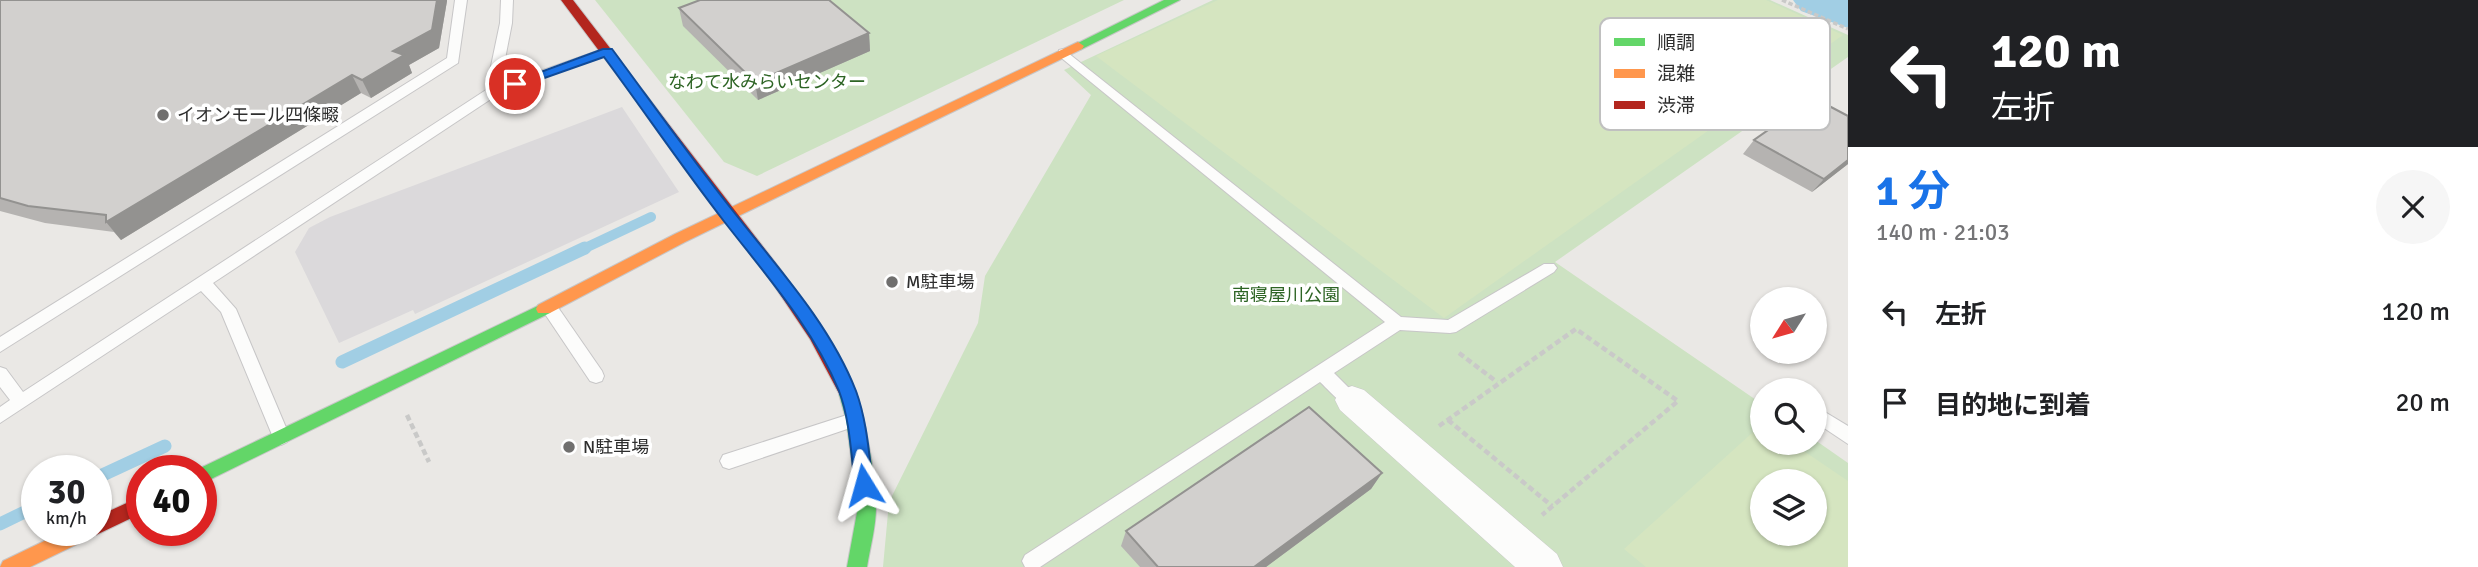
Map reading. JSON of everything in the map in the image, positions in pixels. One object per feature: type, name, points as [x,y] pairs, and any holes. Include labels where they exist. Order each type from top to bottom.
[{"type":"street","points":[[566,0],[727,215],[775,274],[816,334],[847,391],[855,419],[867,508],[857,567]]},
{"type":"street","points":[[217,467],[549,307],[727,215],[1174,0]]},
{"type":"street","points":[[1352,400],[1542,567]]},
{"type":"street","points":[[10,567],[54,546]]},
{"type":"lane","points":[[0,345],[453,60],[461,0]]},
{"type":"lane","points":[[492,92],[506,23],[507,0]]},
{"type":"lane","points":[[0,416],[492,92],[607,52]]},
{"type":"lane","points":[[1063,53],[1397,323],[1450,327],[1549,268]]},
{"type":"lane","points":[[203,283],[228,309],[281,437]]},
{"type":"lane","points":[[549,307],[596,376]]},
{"type":"lane","points":[[1032,561],[1397,323]]},
{"type":"lane","points":[[0,374],[21,402]]},
{"type":"lane","points":[[1322,374],[1352,400]]},
{"type":"lane","points":[[729,461],[855,419]]},
{"type":"lane","points":[[1827,421],[1848,436]]},
{"type":"lane","points":[[56,546],[60,567]]},
{"type":"path","points":[[1782,0],[1823,18]]},
{"type":"path","points":[[1830,21],[1848,29]]},
{"type":"path","points":[[1407,448],[1497,382],[1576,329],[1678,401],[1513,541]]},
{"type":"path","points":[[1458,351],[1497,382]]},
{"type":"path","points":[[392,382],[429,462]]},
{"type":"path","points":[[1448,420],[1552,506]]},
{"type":"shaded area","points":[[622,107],[679,192],[415,314],[413,310],[339,343],[295,252],[309,228],[330,217]]},
{"type":"green space","name":"なわて水みらいセンター","points":[[595,0],[1124,0],[757,176],[724,162]]},
{"type":"green space","name":"南寝屋川公園","points":[[1213,0],[1770,0],[1810,18],[1600,18],[1600,130],[1744,130],[1555,262],[1750,396],[1750,455],[1827,455],[1827,448],[1848,463],[1848,567],[883,567],[889,502],[978,323],[985,276],[1091,95],[1064,70]]},
{"type":"green space","points":[[1218,0],[1766,0],[1806,18],[1600,18],[1600,130],[1709,130],[1444,318],[1096,56]]},
{"type":"green space","name":"南寝屋川公園","points":[[1830,27],[1848,35],[1848,57],[1830,70]]},
{"type":"green space","points":[[1830,29],[1843,35],[1830,44]]},
{"type":"green space","points":[[1750,435],[1750,455],[1810,455],[1848,481],[1848,567],[1646,567],[1624,549]]},
{"type":"building","name":"イオンモール四條畷","points":[[0,0],[437,0],[432,30],[393,51],[404,55],[362,80],[352,75],[106,222],[106,215],[28,206],[0,198]]},
{"type":"building","points":[[700,0],[829,0],[869,33],[755,82],[679,8]]},
{"type":"building","points":[[1830,106],[1848,116],[1848,160],[1824,179],[1754,140],[1768,130],[1830,130]]},
{"type":"building","points":[[1309,407],[1382,473],[1254,567],[1158,567],[1126,531]]},
{"type":"waterway","points":[[1820,0],[1848,12]]},
{"type":"waterway","points":[[581,250],[651,217]]},
{"type":"waterway","points":[[342,362],[585,248]]},
{"type":"waterway","points":[[112,471],[165,446]]},
{"type":"waterway","points":[[0,524],[21,514]]},
{"type":"traffic: fast","points":[[1078,46],[1174,0]]},
{"type":"traffic: fast","points":[[217,467],[544,309]]},
{"type":"traffic: fast","points":[[848,394],[855,419],[867,507],[857,567]]},
{"type":"traffic: slow","points":[[544,309],[680,238],[1078,46]]},
{"type":"traffic: slow","points":[[10,567],[54,546]]},
{"type":"traffic: jam","points":[[567,0],[775,274],[816,334],[848,394]]},
{"type":"traffic: jam","points":[[112,518],[126,512]]},
{"type":"place","name":"イオンモール四條畷","points":[[163,115]]},
{"type":"place","name":"M駐車場","points":[[892,282]]},
{"type":"place","name":"N駐車場","points":[[569,447]]},
{"type":"route","points":[[515,84],[607,52],[727,215],[775,274],[816,334],[847,391],[855,419],[864,485]]}]
